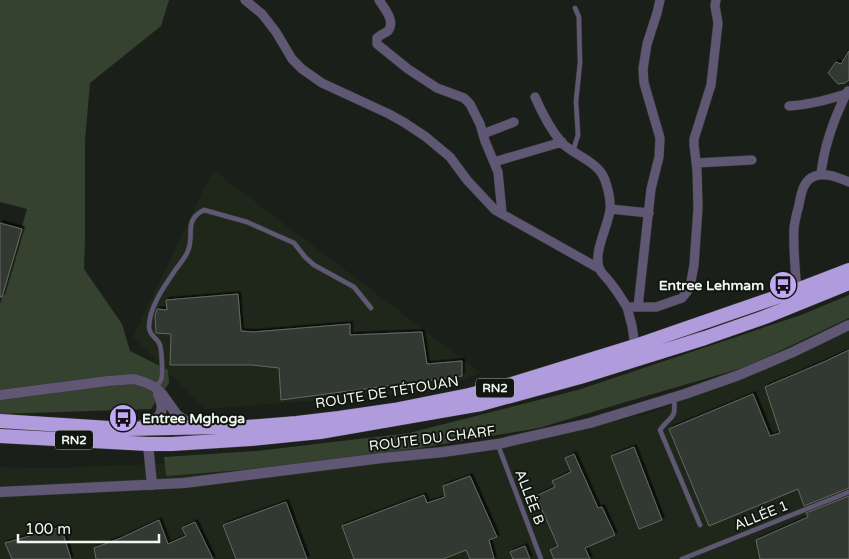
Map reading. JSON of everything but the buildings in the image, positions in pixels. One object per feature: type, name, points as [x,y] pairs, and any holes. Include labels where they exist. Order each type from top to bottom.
[{"type":"highway","name":"ROUTE DE TÉTOUAN","points":[[0,421],[125,429],[248,427],[314,421],[433,403],[512,384],[635,346],[849,270]]},
{"type":"highway","name":"ROUTE DE TÉTOUAN","points":[[0,436],[148,444],[250,439],[320,432],[481,404],[589,374],[705,338],[765,317],[849,283]]},
{"type":"street","points":[[246,0],[262,14],[276,32],[292,59],[302,69],[322,83],[389,114],[426,137],[450,157],[478,193],[495,210],[600,269],[627,308],[635,346]]},
{"type":"street","points":[[379,0],[390,16],[391,25],[388,31],[377,38],[377,44],[415,74],[437,88],[464,98],[470,104],[480,124],[482,134],[498,172],[502,214]]},
{"type":"street","points":[[638,307],[651,189],[659,156],[660,138],[644,83],[643,69],[660,0]]},
{"type":"street","points":[[627,308],[656,307],[682,298],[690,287],[694,266],[698,208],[694,139],[711,85],[718,23],[715,6],[716,0]]},
{"type":"street","points":[[789,106],[819,102],[848,92]]},
{"type":"street","points":[[821,174],[823,156],[828,139],[848,92]]},
{"type":"street","points":[[535,97],[550,127],[562,142],[601,172],[608,193],[610,209],[598,254],[600,269]]},
{"type":"street","points":[[482,134],[514,122]]},
{"type":"street","points":[[494,162],[562,142]]},
{"type":"street","points":[[696,163],[752,160]]},
{"type":"street","points":[[797,290],[794,226],[804,185],[812,176],[821,174],[830,175],[849,182]]},
{"type":"street","points":[[610,209],[649,213]]},
{"type":"street","name":"ROUTE DU CHARF","points":[[0,492],[184,483],[498,444],[590,423],[739,375],[849,325]]},
{"type":"street","points":[[0,395],[134,379],[155,387],[177,415],[195,427]]},
{"type":"street","points":[[125,429],[153,422],[159,416],[162,403],[155,387]]},
{"type":"street","points":[[148,444],[152,485]]},
{"type":"lane","points":[[573,151],[578,135],[576,101],[580,64],[580,24],[575,8]]},
{"type":"lane","points":[[155,387],[162,377],[162,356],[160,343],[148,329],[152,310],[165,284],[188,252],[192,220],[196,214],[204,210],[247,222],[294,243],[314,265],[354,286],[371,308]]},
{"type":"lane","points":[[674,397],[674,415],[660,430],[700,525]]},
{"type":"lane","name":"ALLÉE B","points":[[498,444],[541,559]]},
{"type":"lane","name":"ALLÉE 1","points":[[682,559],[849,492]]},
{"type":"shaded area","points":[[0,0],[169,0],[161,26],[90,83],[85,141],[84,269],[122,324],[130,351],[168,370],[169,383],[151,409],[0,414],[0,304],[27,209],[0,202]]},
{"type":"shaded area","points":[[213,170],[481,373],[430,392],[205,409],[133,337]]},
{"type":"shaded area","points":[[849,295],[849,318],[746,367],[539,428],[420,448],[264,468],[166,476],[164,457],[257,451],[409,433],[578,390],[801,315]]},
{"type":"shaded area","points":[[849,327],[849,559],[0,559],[0,467],[53,468],[489,451],[658,411]]},
{"type":"place","name":"Entree Lehmam","points":[[783,285]]},
{"type":"place","name":"Entree Mghoga","points":[[123,418]]}]
